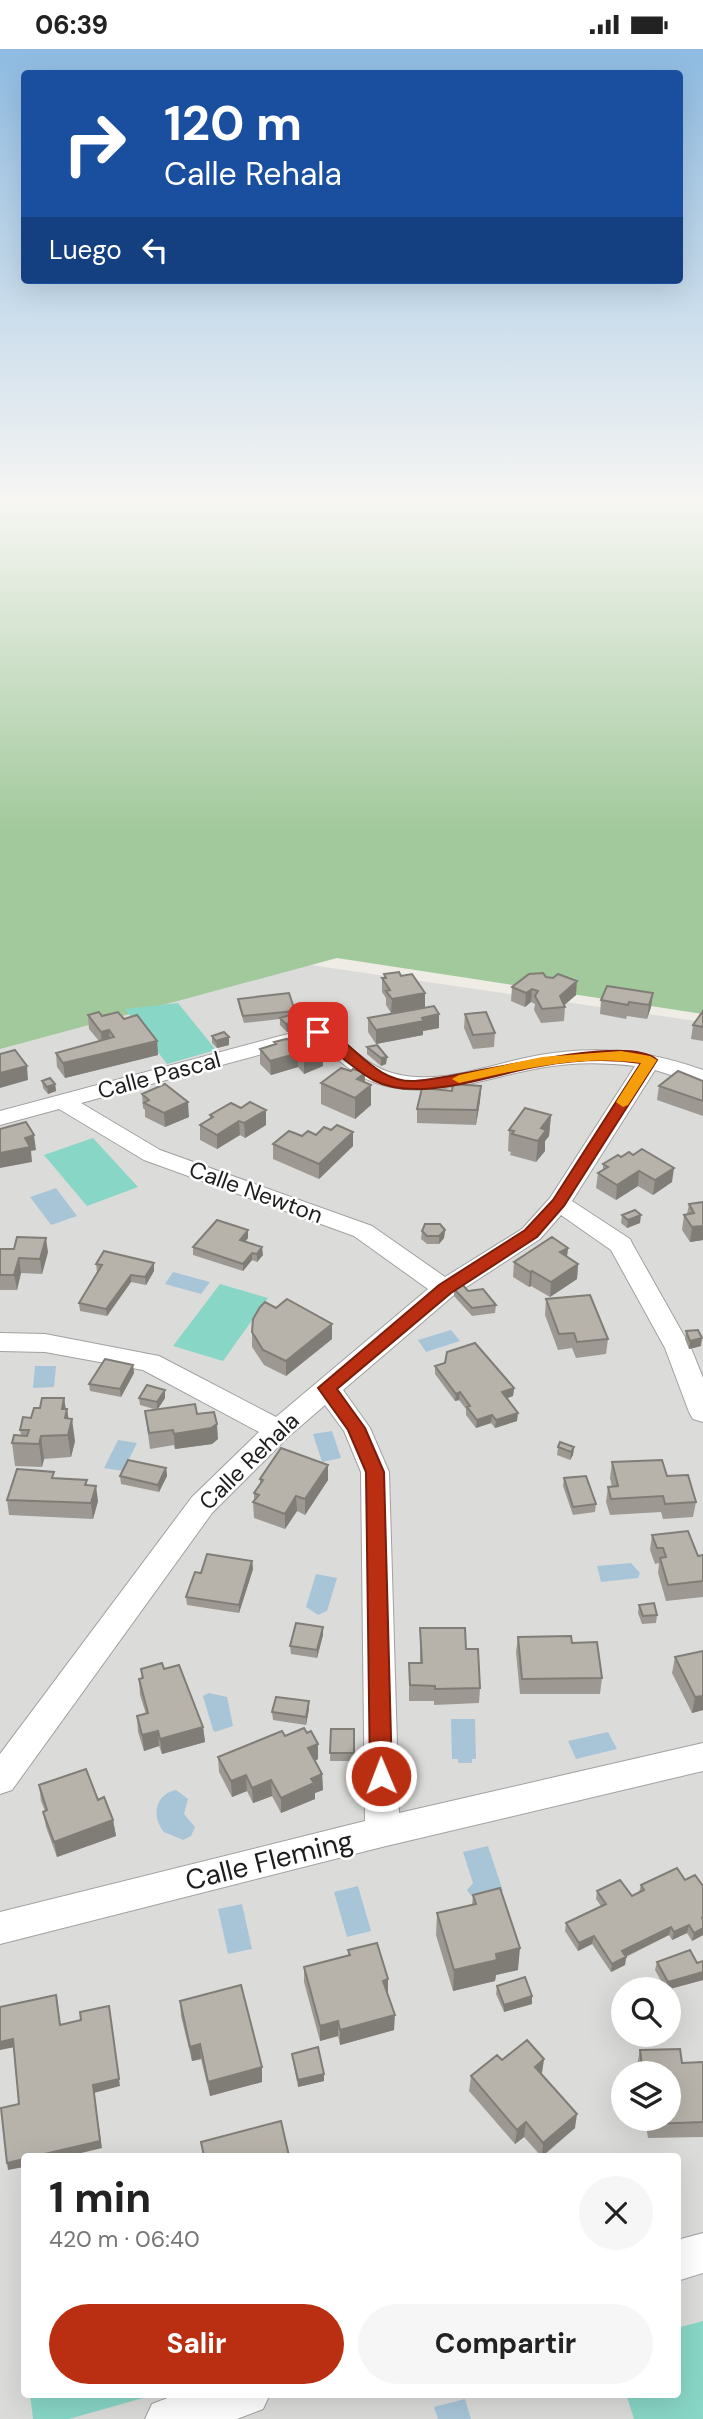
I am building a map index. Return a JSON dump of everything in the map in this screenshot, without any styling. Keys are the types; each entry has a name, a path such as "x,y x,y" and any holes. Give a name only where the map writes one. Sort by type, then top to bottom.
{"street":[{"name":"Calle Pascal","path":"0,1118 318,1032 379,1077 411,1085 444,1082 542,1061 621,1056 650,1060"},
{"path":"650,1060 703,1078"},
{"name":"Calle Rehala","path":"0,1780 202,1504 278,1430 445,1289 531,1234 559,1203 650,1060"},
{"name":"Calle Newton","path":"62,1102 152,1154 363,1231 445,1289"},
{"path":"559,1203 621,1245 678,1348 703,1412"},
{"path":"0,1342 45,1343 150,1362 278,1430"},
{"path":"327,1388 356,1428 375,1472 382,1832"},
{"name":"Calle Fleming","path":"0,1928 382,1832 703,1757"},
{"path":"681,2260 703,2253"},
{"path":"167,2419 235,2398"}],"shaded area":[{"path":"255,957 703,1022 703,2419 0,2419 0,1037"},
{"path":"178,1003 216,1050 167,1064 125,1009"},
{"path":"93,1138 138,1187 87,1206 44,1155"},
{"path":"56,1188 77,1216 51,1225 30,1197"},
{"path":"173,1272 210,1282 201,1294 165,1284"},
{"path":"220,1284 268,1298 223,1361 173,1346"},
{"path":"451,1330 460,1341 426,1352 418,1340"},
{"path":"35,1366 56,1366 54,1387 33,1388"},
{"path":"332,1431 341,1458 322,1462 313,1434"},
{"path":"118,1440 137,1443 123,1471 104,1468"},
{"path":"631,1563 640,1573 638,1578 601,1582 597,1566"},
{"path":"316,1574 337,1578 327,1611 318,1615 306,1607"},
{"path":"209,1693 227,1697 233,1726 215,1732 213,1730 203,1696"},
{"path":"451,1719 475,1719 476,1759 472,1759 472,1763 458,1763 458,1759 452,1759"},
{"path":"608,1732 617,1749 576,1759 568,1741"},
{"path":"176,1790 188,1799 184,1814 195,1827 191,1836 183,1840 164,1832 157,1820 157,1807 163,1796"},
{"path":"488,1846 503,1891 472,1897 467,1890 473,1883 463,1852"},
{"path":"358,1886 371,1931 347,1937 334,1892"},
{"path":"242,1904 252,1949 228,1954 218,1909"},
{"path":"703,2321 703,2419 634,2419 627,2398 681,2398 681,2327"},
{"path":"30,2398 143,2398 69,2419 33,2419"},
{"path":"465,2399 471,2419 438,2419 434,2407"}],"green space":[{"path":"0,610 703,610 703,1014 337,958 0,1049"}],"building":[{"path":"399,972 401,976 412,974 425,993 392,999 382,978 386,978 384,974"},
{"path":"543,973 546,977 553,978 558,974 577,981 560,996 565,1007 542,1009 535,996 538,991 532,989 526,993 512,987 529,974"},
{"path":"607,986 653,993 649,1005 629,1002 628,1005 601,1000"},
{"path":"289,993 295,1011 243,1016 238,999"},
{"path":"434,1006 439,1014 422,1018 424,1021 376,1030 368,1018"},
{"path":"703,1011 703,1027 693,1025"},
{"path":"99,1012 102,1016 118,1012 124,1019 137,1015 157,1041 63,1063 56,1053 114,1037 109,1030 101,1032 88,1015"},
{"path":"486,1012 495,1033 473,1035 465,1014"},
{"path":"290,1015 296,1022 286,1024 280,1018"},
{"path":"224,1032 229,1037 216,1041 212,1036"},
{"path":"309,1037 323,1051 304,1059 298,1053 270,1061 260,1049 286,1039"},
{"path":"377,1045 387,1057 381,1058 367,1047"},
{"path":"15,1050 27,1066 0,1073 0,1054"},
{"path":"341,1068 365,1073 357,1079 371,1085 355,1098 321,1083"},
{"path":"678,1071 703,1081 703,1101 659,1086"},
{"path":"50,1078 55,1084 47,1087 42,1081"},
{"path":"165,1084 188,1102 164,1113 144,1103 149,1100 142,1094"},
{"path":"453,1084 481,1086 477,1110 417,1109 422,1088 452,1091"},
{"path":"250,1102 266,1110 244,1123 239,1121 217,1135 200,1125 213,1117 210,1115 231,1103 241,1108"},
{"path":"525,1108 551,1115 541,1128 546,1130 538,1141 512,1134 514,1131 509,1130"},
{"path":"26,1122 34,1135 25,1138 30,1147 0,1153 0,1129"},
{"path":"337,1125 353,1132 319,1164 273,1144 289,1131 302,1136 308,1131 316,1135 324,1127 331,1130"},
{"path":"642,1149 674,1168 655,1180 639,1171 617,1185 598,1173 608,1167 603,1164 618,1155 621,1157 629,1152 633,1155"},
{"path":"703,1202 703,1226 692,1227 684,1215 694,1213 689,1204"},
{"path":"635,1210 641,1215 628,1220 622,1215"},
{"path":"217,1220 248,1230 240,1240 262,1247 257,1254 252,1253 243,1264 193,1247"},
{"path":"425,1224 440,1224 445,1230 439,1236 427,1236 422,1231"},
{"path":"17,1237 46,1238 40,1259 19,1258 14,1275 0,1275 0,1249 14,1249"},
{"path":"552,1237 568,1248 560,1252 578,1264 551,1282 514,1262"},
{"path":"104,1251 154,1263 145,1277 131,1275 106,1309 79,1303 102,1265 96,1264"},
{"path":"462,1284 468,1291 483,1289 496,1305 472,1308 454,1289"},
{"path":"590,1295 608,1339 577,1342 574,1333 559,1334 546,1299"},
{"path":"287,1299 332,1324 286,1361 263,1350 252,1332 253,1319 265,1302 276,1308"},
{"path":"698,1330 702,1338 690,1341 686,1331"},
{"path":"475,1343 514,1388 502,1392 518,1413 496,1420 492,1415 477,1420 460,1392 456,1394 435,1366 445,1363 447,1352"},
{"path":"105,1359 133,1365 120,1389 89,1384"},
{"path":"147,1385 165,1390 157,1402 139,1398"},
{"path":"42,1398 64,1398 62,1409 67,1409 65,1418 72,1419 68,1435 41,1436 39,1444 12,1443 14,1435 27,1436 29,1430 20,1430 23,1417 31,1418 34,1408 40,1408"},
{"path":"195,1404 197,1414 214,1412 217,1424 211,1428 174,1434 173,1430 149,1433 145,1411"},
{"path":"560,1442 574,1447 571,1452 558,1447"},
{"path":"281,1448 328,1465 305,1499 296,1496 285,1514 253,1502 259,1495 254,1493 263,1480 260,1479"},
{"path":"128,1460 166,1468 158,1485 120,1476"},
{"path":"662,1460 667,1476 688,1475 696,1502 665,1504 663,1496 611,1499 608,1487 618,1486 612,1462"},
{"path":"17,1469 54,1472 52,1478 87,1480 85,1485 96,1486 91,1503 7,1500"},
{"path":"586,1476 596,1504 573,1507 564,1478"},
{"path":"688,1531 698,1556 703,1555 703,1581 668,1585 660,1558 666,1557 663,1548 657,1548 652,1535"},
{"path":"207,1554 252,1561 239,1605 186,1597 195,1572 201,1573"},
{"path":"654,1603 657,1615 643,1616 639,1605"},
{"path":"296,1623 323,1627 317,1650 290,1646"},
{"path":"420,1628 465,1628 466,1649 478,1649 480,1688 435,1689 435,1686 410,1685 409,1663 422,1663"},
{"path":"571,1636 572,1643 597,1642 602,1678 522,1679 518,1637"},
{"path":"703,1651 703,1696 695,1697 675,1657"},
{"path":"162,1663 164,1669 179,1665 203,1727 160,1739 158,1731 142,1735 137,1716 148,1713 139,1679 143,1678 141,1669"},
{"path":"276,1697 309,1701 306,1717 272,1712"},
{"path":"304,1728 307,1733 311,1731 318,1744 308,1748 322,1774 311,1779 314,1783 281,1798 271,1780 252,1788 246,1775 231,1781 218,1757 282,1731 285,1736"},
{"path":"331,1729 354,1729 354,1753 330,1753"},
{"path":"86,1769 98,1800 104,1797 113,1820 54,1842 43,1812 47,1810 39,1785"},
{"path":"677,1868 685,1880 695,1875 703,1886 703,1928 694,1933 689,1925 674,1932 671,1927 622,1951 626,1957 612,1964 594,1936 579,1943 566,1923 606,1904 597,1891 620,1880 632,1896 644,1890 641,1885"},
{"path":"500,1888 520,1948 496,1954 497,1960 454,1970 437,1913 476,1904 473,1895"},
{"path":"377,1943 388,1979 383,1981 395,2015 340,2030 338,2021 320,2026 304,1967 350,1955 348,1950"},
{"path":"690,1950 697,1963 703,1961 703,1972 681,1978 665,1977 657,1962"},
{"path":"525,1977 532,1996 504,2005 497,1986"},
{"path":"241,1985 262,2067 208,2082 200,2044 190,2047 180,2001"},
{"path":"56,1995 60,2025 81,2020 80,2012 109,2006 119,2079 93,2085 100,2141 49,2153 21,2153 21,2160 7,2163 1,2108 19,2104 13,2039 0,2042 0,2007"},
{"path":"527,2040 544,2059 535,2067 577,2114 543,2143 526,2122 517,2130 471,2076 497,2055 502,2060"},
{"path":"318,2047 324,2074 298,2080 292,2054"},
{"path":"680,2049 682,2063 703,2062 703,2122 681,2123 681,2061 641,2061 640,2050"},
{"path":"281,2121 288,2153 203,2153 201,2142"}],"slow traffic":[{"path":"459,1079 542,1061 621,1056 650,1060 623,1102"}],"route":[{"path":"318,1032 379,1077 411,1085 444,1082 542,1061 621,1056 650,1060 559,1203 531,1234 445,1289 327,1388 356,1428 375,1472 381,1776"}]}
